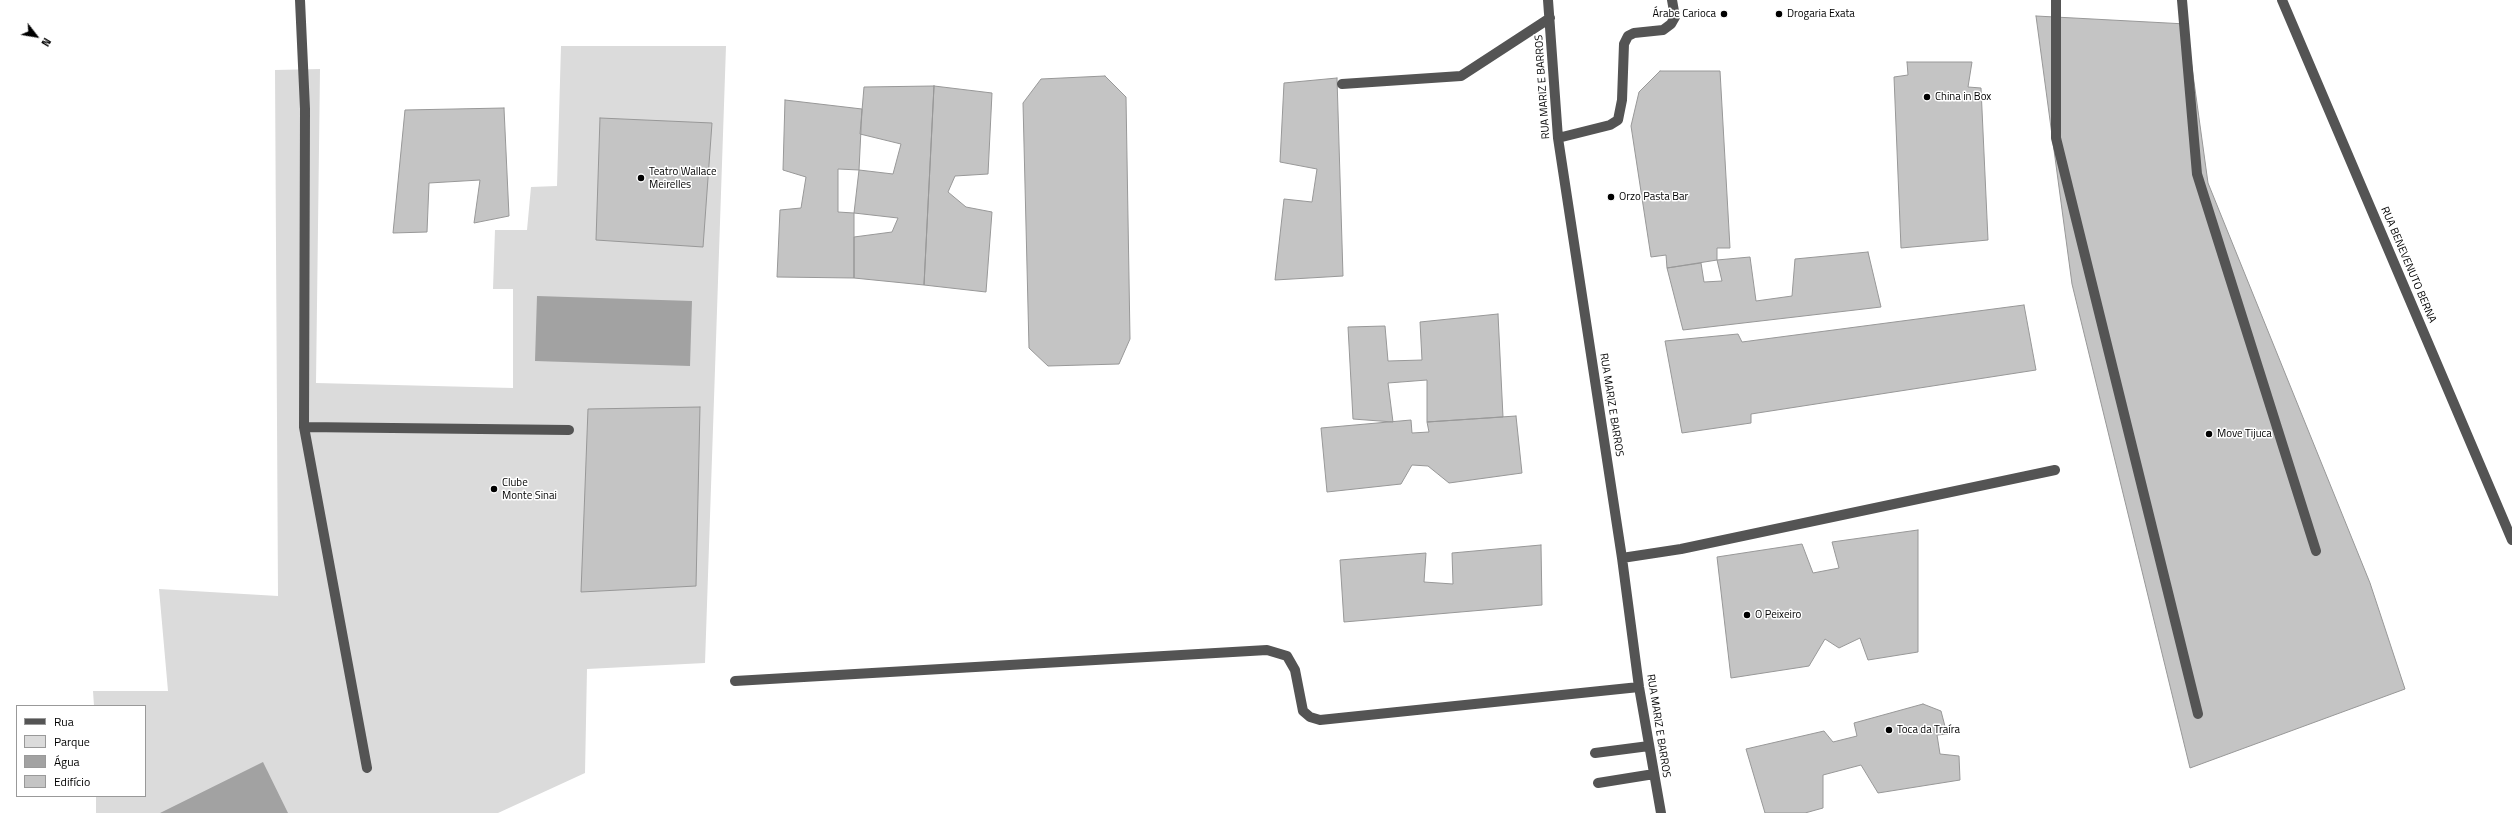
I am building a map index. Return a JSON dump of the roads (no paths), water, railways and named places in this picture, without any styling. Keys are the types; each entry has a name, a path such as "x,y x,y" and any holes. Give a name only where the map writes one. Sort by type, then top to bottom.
{"street":[{"path":"300,0 305,109 304,427 367,768"},
{"name":"RUA MARIZ E BARROS","path":"1548,0 1558,138 1622,558 1639,688 1661,813"},
{"path":"1558,138 1610,125 1618,120 1622,100 1624,44 1628,36 1634,33 1664,30 1671,24 1675,17 1672,0"},
{"path":"2056,0 2056,138 2198,714"},
{"path":"2182,0 2196,174 2316,551"},
{"name":"RUA BENEVENUTO BERNA","path":"2282,0 2512,540"},
{"path":"1342,84 1461,76 1550,18"},
{"path":"304,427 569,430"},
{"path":"1622,558 1681,549 2055,470"},
{"path":"735,681 1267,650 1287,656 1295,670 1303,712 1310,717 1320,720 1639,688"},
{"path":"1595,753 1649,746"},
{"path":"1598,783 1654,774"}],"water":[{"path":"537,296 692,301 690,366 535,361"},
{"path":"263,762 288,813 160,813"}],"place":[{"name":"Árabe Carioca","path":"1724,14"},
{"name":"Drogaria Exata","path":"1779,14"},
{"name":"China in Box","path":"1927,97"},
{"name":"Teatro Wallace Meirelles","path":"641,178"},
{"name":"Orzo Pasta Bar","path":"1611,197"},
{"name":"Move Tijuca","path":"2209,434"},
{"name":"Clube Monte Sinai","path":"494,489"},
{"name":"O Peixeiro","path":"1747,615"},
{"name":"Toca da Traíra","path":"1889,730"}]}
